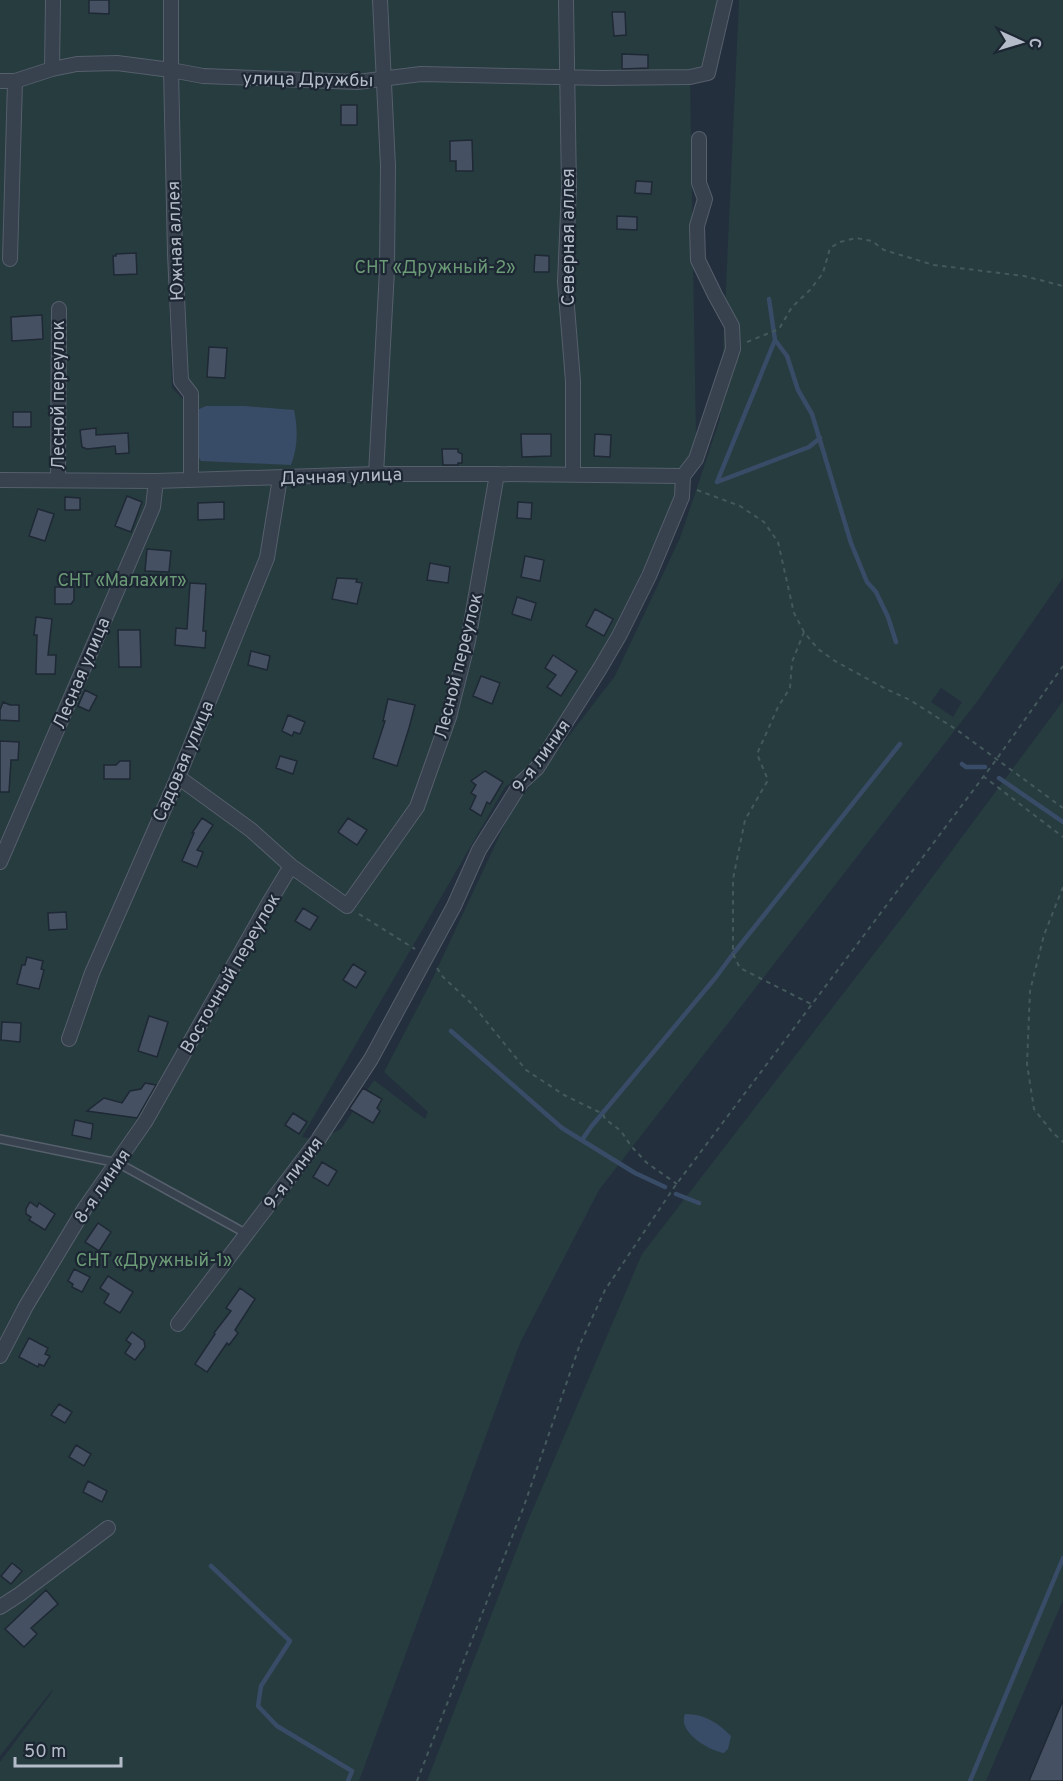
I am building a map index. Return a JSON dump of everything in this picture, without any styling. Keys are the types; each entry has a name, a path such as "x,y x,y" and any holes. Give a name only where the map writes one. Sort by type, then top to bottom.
{"street":[{"path":"52,69 53,0"},
{"name":"Южная аллея","path":"171,0 175,254 181,381 191,394 191,479"},
{"path":"376,474 387,270 388,165 380,0"},
{"name":"Северная аллея","path":"566,0 568,188 565,282 573,381 573,474"},
{"name":"улица Дружбы","path":"0,81 15,81 77,64 117,63 203,76 357,82 421,74 602,78 690,77 708,73 725,0"},
{"path":"10,259 15,81"},
{"name":"9-я линия","path":"178,1324 318,1140 370,1059 428,956 479,850 521,783 537,768 600,670 649,576 682,497 682,476 696,459 734,349 732,326 698,260 697,226 705,199 699,183 699,139"},
{"name":"Лесной переулок","path":"58,309 58,480"},
{"name":"Дачная улица","path":"0,480 156,481 376,474 682,476"},
{"name":"Лесной переулок","path":"347,906 417,807 449,717 468,641 497,474"},
{"name":"Садовая улица","path":"69,1039 92,973 178,777 267,558 280,478"},
{"name":"Лесная улица","path":"0,862 153,507 156,481"},
{"path":"178,777 251,831 291,866 347,906"},
{"name":"Восточный переулок","path":"169,1080 291,866"},
{"name":"8-я линия","path":"0,1356 44,1276 86,1208 145,1122 169,1080"},
{"path":"0,1607 108,1528"}],"lane":[{"path":"0,1139 118,1163 247,1234"}],"path":[{"path":"734,349 779,329 792,307 810,290 823,273 830,248 840,242 856,238 872,241 884,250 934,265 1024,276 1063,286"},
{"path":"682,476 691,488 740,506 764,522 778,542 794,613 804,632 818,649 835,661 910,700 957,730 1063,808"},
{"path":"804,632 792,662 790,688 757,754 768,780 746,820 733,879 733,954 740,968 813,1005"},
{"path":"417,1781 524,1506 580,1344 605,1290 677,1184 996,760 1063,666"},
{"path":"983,777 1063,837"},
{"path":"1063,887 1044,935 1030,991 1027,1064 1034,1109 1063,1142"},
{"path":"347,906 428,956 443,977 472,1004 526,1070 564,1095 603,1114 605,1119 621,1131 647,1163 677,1184"}],"green space":[{"path":"0,0 725,0 708,73 690,77 696,438 674,497 626,609 626,629 537,765 505,787 302,1137 318,1140 341,1129 374,1080 425,1119 428,1112 384,1072 430,984 511,811 615,676 680,538 720,419 739,0 1063,0 1063,578 979,699 599,1190 520,1343 359,1781 0,1781 0,1762 53,1689 0,1756","holes":["176,282 181,381 191,395 184,400 172,388 169,295","941,688 962,702 953,717 931,702"]},
{"path":"1063,701 1063,1600 986,1781 427,1781 527,1523 642,1254 907,911"}],"water":[{"path":"206,406 294,410 297,438 291,465 201,461 197,455 197,410"},
{"path":"685,1714 711,1720 721,1727 731,1736 728,1749 724,1753 710,1749 696,1740 686,1727"}],"building":[{"path":"89,0 109,0 109,14 89,13"},
{"path":"612,12 625,12 626,35 614,36"},
{"path":"622,54 648,55 648,68 622,69"},
{"path":"341,105 357,105 357,125 341,125"},
{"path":"472,140 473,171 456,171 456,161 450,161 450,141"},
{"path":"636,181 652,182 651,194 635,193"},
{"path":"617,216 637,217 637,230 617,229"},
{"path":"136,253 137,274 114,275 113,256"},
{"path":"535,255 549,256 549,272 534,272"},
{"path":"42,315 43,339 12,341 11,317"},
{"path":"209,347 227,348 225,378 207,377"},
{"path":"13,412 31,412 31,427 13,427"},
{"path":"96,428 96,435 128,433 129,453 116,454 115,446 87,449 82,447 80,430"},
{"path":"521,434 551,434 551,456 522,457"},
{"path":"595,434 611,435 610,457 594,456"},
{"path":"442,449 458,449 458,452 462,454 462,463 443,465"},
{"path":"127,496 142,502 131,532 115,526"},
{"path":"65,497 80,498 80,510 65,510"},
{"path":"224,502 224,519 198,520 198,503"},
{"path":"518,502 532,503 531,519 517,518"},
{"path":"38,509 54,514 45,541 29,536"},
{"path":"147,549 171,551 169,572 145,571"},
{"path":"525,556 544,560 540,581 521,577"},
{"path":"430,563 450,567 448,583 427,580"},
{"path":"337,578 357,579 356,582 362,583 357,604 332,599"},
{"path":"190,583 206,584 203,631 206,631 205,648 175,645 176,628 187,629"},
{"path":"55,587 74,587 74,600 71,604 55,604"},
{"path":"517,597 536,603 531,620 512,614"},
{"path":"595,609 613,619 604,636 586,626"},
{"path":"36,617 52,619 48,655 56,655 55,674 36,674 37,635 34,635"},
{"path":"118,630 140,630 141,667 119,667"},
{"path":"251,651 270,656 267,670 248,665"},
{"path":"553,655 577,671 561,696 547,687 556,675 545,668"},
{"path":"481,676 500,683 492,704 473,696"},
{"path":"85,690 97,696 89,711 78,706"},
{"path":"388,699 415,705 397,766 373,758 385,721 383,721"},
{"path":"3,702 19,705 19,721 0,720"},
{"path":"288,715 305,722 300,734 294,732 292,736 282,731"},
{"path":"0,741 19,742 18,760 11,760 9,792 0,792"},
{"path":"280,756 297,761 293,774 276,768"},
{"path":"120,761 130,761 130,779 104,779 104,765 116,765"},
{"path":"485,771 503,782 490,804 487,802 481,816 470,809 476,796 471,793 476,785 471,781"},
{"path":"202,818 213,825 197,850 203,852 197,867 182,861 194,833 192,833"},
{"path":"348,818 367,830 357,845 338,832"},
{"path":"303,908 318,917 310,930 295,921"},
{"path":"66,912 67,929 49,930 48,913"},
{"path":"27,957 43,961 41,969 44,970 39,989 17,984 22,965 25,965"},
{"path":"353,964 366,972 356,988 343,980"},
{"path":"149,1016 168,1022 157,1057 138,1051"},
{"path":"2,1022 21,1023 20,1042 1,1040"},
{"path":"145,1083 156,1085 137,1118 87,1111 104,1098 122,1103 130,1091 141,1089"},
{"path":"363,1088 382,1099 377,1108 380,1111 373,1123 349,1109"},
{"path":"293,1113 307,1122 299,1134 285,1125"},
{"path":"75,1120 93,1124 91,1139 72,1135"},
{"path":"322,1162 337,1171 328,1186 313,1177"},
{"path":"30,1202 37,1207 39,1203 55,1214 45,1230 29,1220 31,1217 26,1214 26,1209"},
{"path":"98,1223 111,1232 99,1251 85,1242"},
{"path":"74,1269 90,1277 82,1292 72,1287 73,1284 68,1281"},
{"path":"108,1276 133,1292 120,1313 104,1303 109,1294 100,1288"},
{"path":"240,1288 255,1299 235,1330 238,1333 229,1345 227,1343 207,1372 195,1364 231,1311 226,1308"},
{"path":"132,1332 144,1341 145,1347 135,1360 125,1353 131,1344 126,1340"},
{"path":"29,1338 48,1348 45,1354 50,1356 44,1366 39,1364 38,1367 19,1357"},
{"path":"59,1404 72,1412 65,1423 51,1415"},
{"path":"76,1445 91,1454 84,1466 69,1457"},
{"path":"88,1481 107,1491 102,1502 83,1492"},
{"path":"12,1563 22,1571 11,1584 1,1576"},
{"path":"46,1590 58,1604 31,1628 37,1634 24,1647 5,1629"},
{"path":"1063,1700 1063,1781 1029,1781"}],"waterway":[{"path":"769,299 775,340 787,356 798,390 812,414 851,543 867,582 876,592 888,617 896,642"},
{"path":"775,340 717,482 809,447 820,438"},
{"path":"582,1140 716,977 900,744"},
{"path":"962,764 966,767 985,767"},
{"path":"999,778 1063,822"},
{"path":"451,1031 562,1128 635,1173 665,1187"},
{"path":"676,1194 699,1203"},
{"path":"970,1781 1063,1558"},
{"path":"211,1566 290,1641 261,1686 258,1706 277,1726 352,1771 348,1781"}],"park label":[{"name":"СНТ «Дружный-2»","path":"435,267"},
{"name":"СНТ «Малахит»","path":"122,580"},
{"name":"СНТ «Дружный-1»","path":"154,1260"}]}
